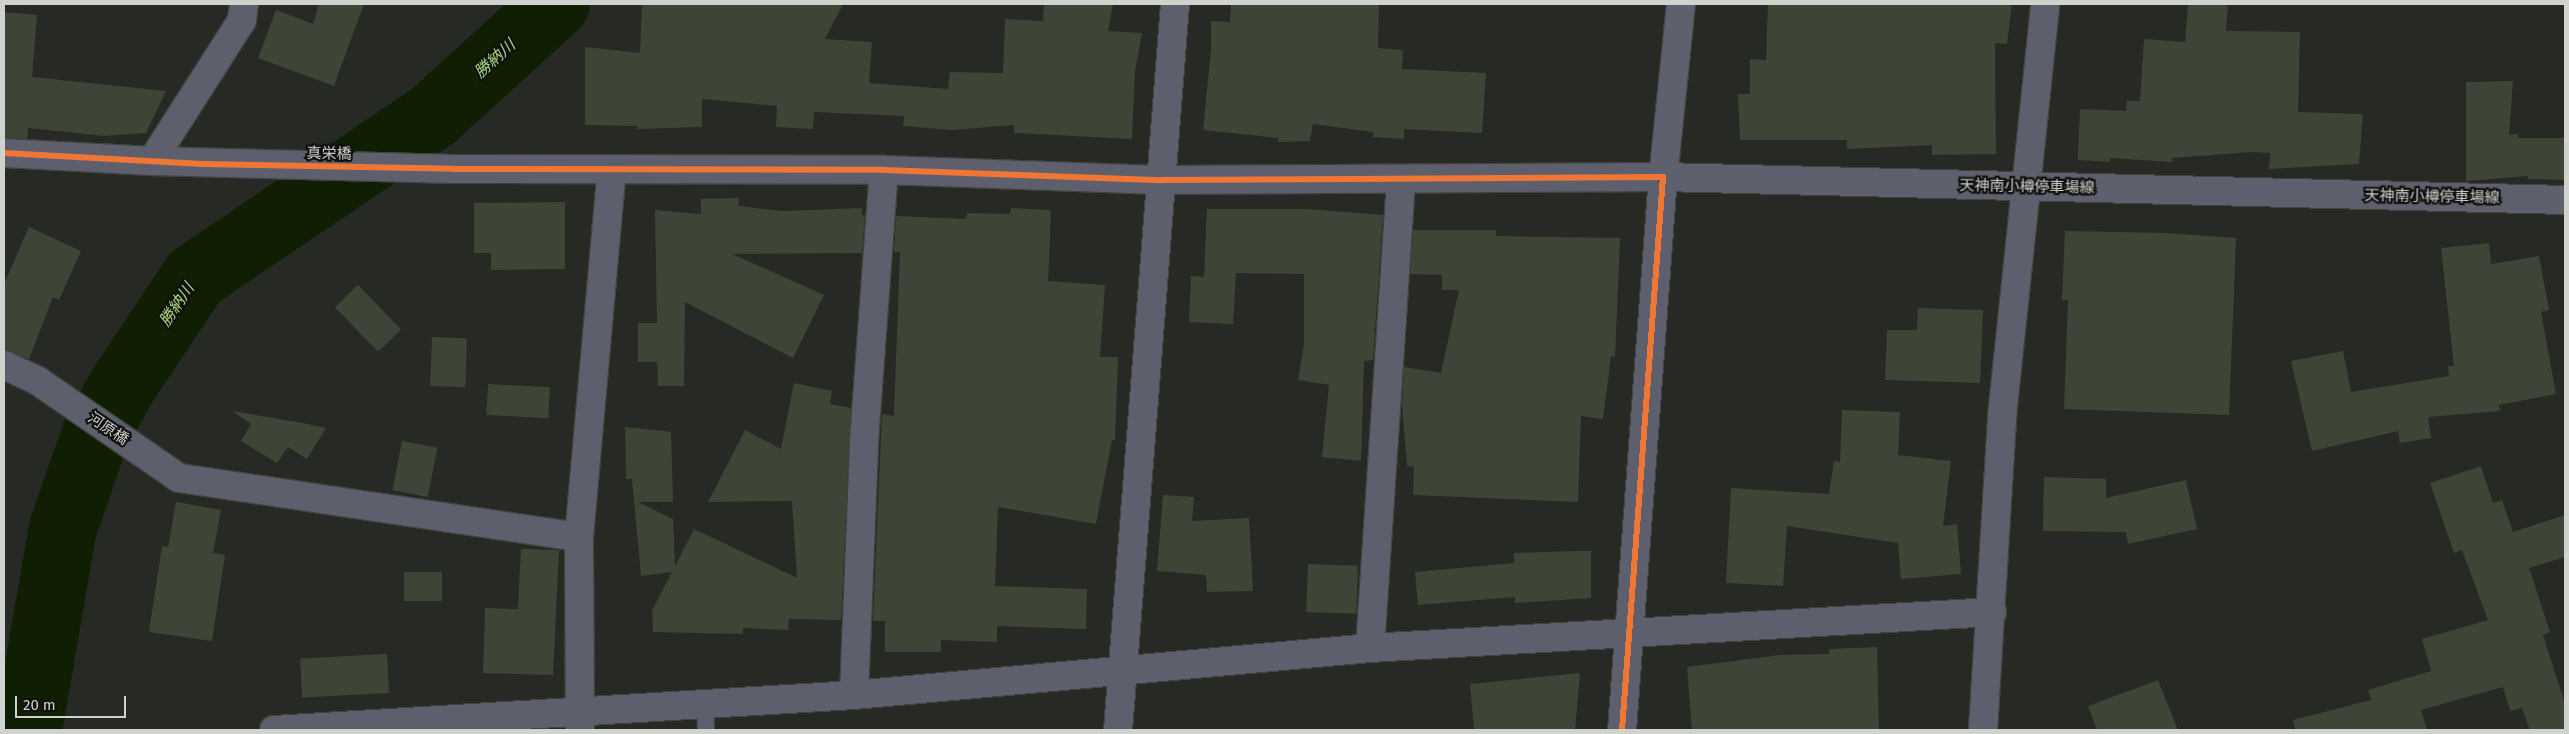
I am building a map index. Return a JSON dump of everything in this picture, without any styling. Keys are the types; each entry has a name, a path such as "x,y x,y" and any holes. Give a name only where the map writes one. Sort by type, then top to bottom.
{"main road":[{"path":"1663,177 1681,4"},
{"name":"天神南小樽停車場線","path":"1663,177 2565,200"}],"street":[{"path":"152,161 242,20 244,4"},
{"path":"1118,730 1125,669 1175,4"},
{"path":"1983,730 1992,612 2002,416 2046,4"},
{"name":"真栄橋","path":"4,153 203,164 454,169 884,170 1162,180 1663,177"},
{"path":"580,720 579,537 612,169"},
{"path":"854,695 864,441 884,170"},
{"path":"1622,730 1632,634 1655,249 1663,177"},
{"path":"1370,648 1401,180"},
{"name":"河原橋","path":"4,365 38,381 179,478 579,537"},
{"path":"274,730 580,720 705,702 854,695 1370,648 1992,612"}],"lane":[{"path":"705,702 706,730"}],"building":[{"path":"319,4 364,4 334,86 258,58 276,10 313,24"},
{"path":"642,4 843,4 825,39 872,42 869,83 948,89 950,72 1003,73 1005,19 1043,21 1044,4 1113,4 1108,31 1142,33 1135,71 1132,139 1014,133 1014,125 952,130 903,126 904,116 814,112 813,129 776,127 777,106 702,99 702,127 637,129 637,126 585,125 585,47 640,53"},
{"path":"1231,4 1379,4 1378,48 1403,50 1402,69 1486,73 1482,133 1404,129 1404,139 1373,137 1373,132 1313,124 1310,141 1278,142 1278,138 1203,130 1211,50 1211,21 1230,22"},
{"path":"1768,4 2012,4 2007,44 1995,43 1996,154 1932,155 1932,145 1847,149 1847,140 1740,140 1738,94 1750,94 1750,59 1766,60"},
{"path":"2188,4 2228,4 2226,31 2300,32 2298,112 2363,114 2359,164 2269,169 2270,153 2251,152 2172,158 2172,162 2110,158 2110,162 2078,160 2080,109 2126,111 2127,101 2140,101 2144,39 2185,42"},
{"path":"4,12 37,15 32,77 166,91 146,133 104,136 28,128 27,139 4,138"},
{"path":"2513,81 2509,135 2518,134 2518,138 2565,138 2565,180 2528,179 2528,176 2466,181 2466,82"},
{"path":"739,198 738,206 783,211 862,208 862,215 865,215 862,253 732,254 824,295 793,358 685,302 684,386 658,386 657,362 638,362 638,323 657,323 655,210 701,214 701,199"},
{"path":"565,202 565,269 491,270 491,253 474,253 474,203"},
{"path":"1011,208 1051,210 1048,281 1105,285 1100,357 1118,357 1115,440 1112,440 1096,524 998,507 995,586 1087,589 1086,629 997,626 997,642 941,640 941,652 885,652 885,621 873,621 882,414 894,416 900,252 894,252 896,216 966,219 967,213 1010,214"},
{"path":"1207,209 1308,209 1383,215 1373,360 1364,361 1361,461 1322,457 1329,385 1298,380 1304,344 1304,274 1236,273 1233,324 1189,322 1191,276 1204,277"},
{"path":"29,227 81,251 59,300 53,297 29,359 4,350 4,284"},
{"path":"1413,230 1496,230 1496,236 1620,238 1615,357 1611,356 1603,419 1581,416 1578,502 1413,495 1414,467 1407,466 1402,405 1404,367 1441,373 1459,290 1442,290 1442,275 1410,274"},
{"path":"2065,231 2166,233 2236,238 2229,415 2064,409 2068,300 2062,300"},
{"path":"2489,243 2491,264 2539,256 2549,310 2541,312 2556,394 2499,405 2500,411 2428,417 2431,438 2400,443 2398,431 2312,451 2291,361 2343,351 2351,392 2449,376 2448,366 2454,366 2441,248"},
{"path":"358,285 401,330 378,352 335,307"},
{"path":"1918,308 1983,310 1980,383 1885,380 1887,330 1917,330"},
{"path":"432,337 467,338 465,387 430,386"},
{"path":"794,383 832,391 830,404 851,408 841,620 789,619 788,630 743,628 743,634 653,632 652,611 672,572 641,576 632,479 626,479 625,427 671,432 673,502 638,502 673,519 675,566 694,529 797,578 792,501 708,502 745,430 781,449"},
{"path":"488,384 550,387 548,418 486,415"},
{"path":"1842,410 1900,412 1898,455 1951,461 1943,526 1957,524 1961,574 1901,579 1898,543 1787,526 1783,586 1726,583 1731,488 1829,494 1834,461 1840,462"},
{"path":"232,411 326,428 307,459 288,447 277,463 241,441 251,424"},
{"path":"402,441 437,448 428,497 392,490"},
{"path":"2481,466 2493,503 2502,500 2513,532 2565,515 2565,557 2529,568 2550,632 2543,635 2565,704 2565,730 2530,730 2522,708 2510,711 2503,687 2421,710 2427,730 2295,730 2293,720 2371,700 2368,690 2431,671 2422,639 2488,620 2462,550 2454,553 2430,483"},
{"path":"2044,477 2106,479 2106,498 2186,480 2197,529 2128,544 2126,532 2043,531"},
{"path":"1163,495 1194,497 1192,521 1249,518 1253,591 1207,592 1206,575 1157,571"},
{"path":"176,502 221,510 213,553 225,555 212,641 149,632 162,546 168,547"},
{"path":"521,549 559,550 553,675 483,673 485,608 518,609"},
{"path":"1591,551 1591,598 1515,603 1515,597 1418,605 1415,572 1514,563 1514,553"},
{"path":"1308,564 1358,566 1356,614 1306,612"},
{"path":"404,572 442,572 442,601 404,601"},
{"path":"1877,647 1879,730 1692,730 1687,667 1780,655 1829,654 1829,649"},
{"path":"387,654 389,693 302,697 300,659"},
{"path":"1580,673 1575,730 1474,730 1470,684"},
{"path":"2158,680 2178,730 2097,730 2088,706"}],"waterway":[{"name":"勝納川","path":"28,730 63,528 96,433 121,388 195,277 434,115 556,4"}],"cycle path":[{"path":"4,153 203,164 454,169 884,170 1162,180 1663,177 1622,730"}]}
